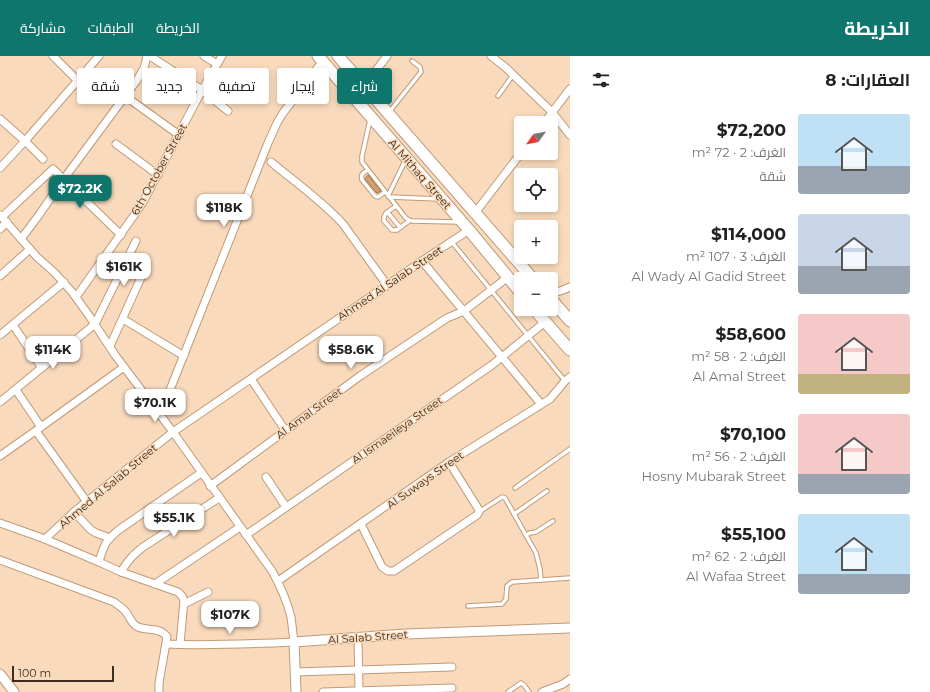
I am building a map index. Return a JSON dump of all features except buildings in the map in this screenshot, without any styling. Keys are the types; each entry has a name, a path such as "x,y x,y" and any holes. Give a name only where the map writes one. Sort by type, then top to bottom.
{"main road":[{"name":"Al Mithaq Street","path":"338,56 348,68"},
{"name":"Al Mithaq Street","path":"321,59 514,284"},
{"name":"Al Mithaq Street","path":"379,104 527,272"},
{"path":"558,308 568,320"},
{"path":"540,316 570,350"},
{"path":"554,332 554,326 557,322 562,319 568,320"}],"street":[{"path":"53,56 77,80"},
{"path":"89,68 99,56"},
{"path":"134,84 144,68 147,56"},
{"path":"150,56 202,90 228,111"},
{"path":"204,56 217,64"},
{"name":"6th October Street","path":"76,297 143,202 202,90 222,56"},
{"path":"378,68 387,56"},
{"path":"491,56 552,112 570,135"},
{"path":"160,415 268,143 286,110 321,59"},
{"path":"0,168 77,82"},
{"path":"549,116 570,89"},
{"path":"134,102 179,134"},
{"path":"21,239 119,104"},
{"path":"0,119 43,159"},
{"path":"116,144 158,175"},
{"path":"475,213 516,160"},
{"path":"270,162 335,215 387,285"},
{"path":"0,229 3,218 53,170 121,235"},
{"path":"3,218 30,249 64,282 76,297 124,367 173,432 210,486 269,566 286,599 291,618 294,642 296,692"},
{"name":"Ahmed Al Salab Street","path":"44,539 74,512 173,432 451,241 465,226"},
{"path":"0,402 95,324 136,242"},
{"path":"0,276 30,249"},
{"path":"422,260 541,404"},
{"path":"110,346 144,271"},
{"name":"Al Amal Street","path":"210,486 360,376 447,318 464,311 508,277"},
{"path":"0,335 64,282"},
{"path":"558,292 570,287"},
{"path":"123,319 184,356"},
{"name":"Al Ismaeileya Street","path":"246,535 502,357 545,322"},
{"path":"13,325 42,368"},
{"path":"0,456 124,367"},
{"path":"251,379 285,430"},
{"name":"Al Suways Street","path":"278,581 450,462 553,396 568,379"},
{"path":"16,390 39,429 87,502"},
{"path":"361,524 382,567 388,571 394,571 477,515 479,512 450,462"},
{"path":"99,562 103,548 120,528 201,473"},
{"path":"266,477 286,507"},
{"path":"122,572 126,563 132,556 149,543 219,498"},
{"path":"74,512 91,530 110,538"},
{"path":"0,523 44,539 122,572 178,592 184,601 180,644"},
{"path":"155,584 240,527"},
{"path":"0,560 114,602 128,614 131,621 137,627 165,633 167,637 159,683 159,692"},
{"path":"184,604 208,592"},
{"name":"Al Salab Street","path":"166,644 218,645 294,642 406,634 570,628"},
{"path":"358,637 359,691"},
{"path":"295,672 452,666"},
{"path":"0,674 14,692"},
{"path":"542,692 563,684 570,679"},
{"path":"323,692 452,688"}],"lane":[{"path":"388,114 421,72 420,67 412,61"},
{"path":"498,96 513,75"},
{"path":"371,117 362,162 405,217 409,221 465,226"},
{"path":"387,195 406,158"},
{"path":"368,170 362,174 361,177 375,196 378,197 387,195 420,199 442,199"},
{"path":"396,206 387,212 384,217 386,222 393,230 397,230 409,221"},
{"path":"387,212 400,228"},
{"path":"451,241 528,336 568,379"},
{"path":"514,488 570,448"},
{"path":"514,514 548,491"},
{"path":"479,512 503,497 504,498 538,558 541,580"},
{"path":"526,535 536,532 552,521"},
{"path":"468,606 502,604 506,599 506,587 510,583 570,578"},
{"path":"508,692 521,683 529,692"}]}
